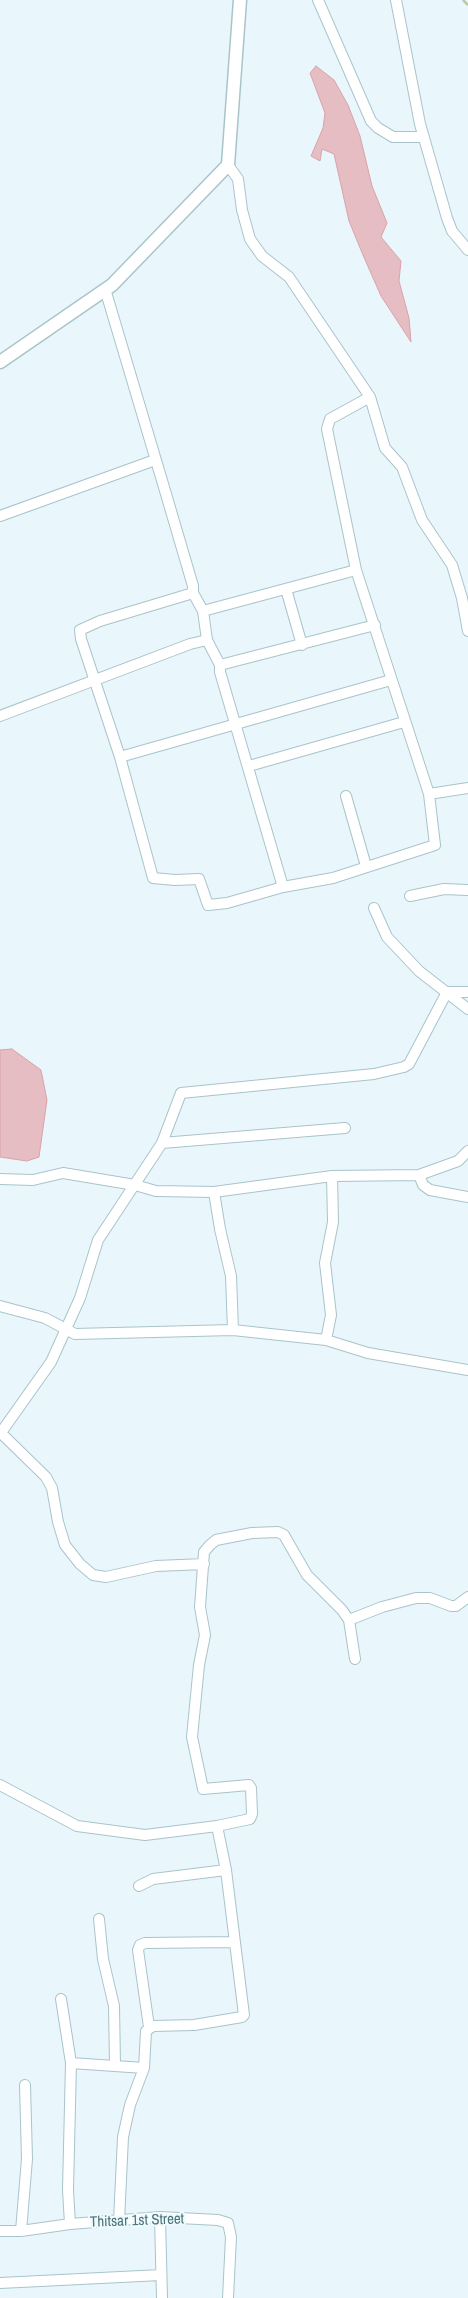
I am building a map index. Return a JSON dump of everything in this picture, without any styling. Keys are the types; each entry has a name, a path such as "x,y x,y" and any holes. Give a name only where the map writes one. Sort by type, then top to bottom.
{"street":[{"path":"240,0 228,165 238,179 242,210 250,239 262,256 289,277 370,397 385,448 402,467 422,520 452,565 462,598 468,631"},
{"path":"318,0 371,121 378,128 393,137 424,137"},
{"path":"396,0 424,137 447,218 452,231 468,250"},
{"path":"0,362 105,290 228,165"},
{"path":"105,290 193,593 204,612 207,640 220,665 283,887"},
{"path":"193,593 83,627 80,630 80,639 120,757 153,878 175,880 199,879 208,905 227,903 283,887 333,878 435,845 429,794 356,570 327,429 330,419 370,397"},
{"path":"0,516 154,460"},
{"path":"204,612 356,570"},
{"path":"286,589 302,644"},
{"path":"220,665 375,625"},
{"path":"0,716 190,644 207,640"},
{"path":"120,757 391,680"},
{"path":"249,766 404,722"},
{"path":"429,794 468,788"},
{"path":"346,796 366,866"},
{"path":"410,896 444,889 468,890"},
{"path":"374,908 387,938 419,971 468,1009"},
{"path":"446,992 468,992"},
{"path":"204,1564 156,1566 106,1577 93,1575 80,1564 65,1545 58,1522 52,1488 46,1477 0,1433 51,1362 80,1298 98,1240 162,1143 179,1095 185,1091 374,1074 404,1067 410,1064 446,992"},
{"path":"162,1143 345,1128"},
{"path":"0,1178 34,1180 64,1173 135,1185 156,1191 214,1192 332,1176 419,1175 458,1161 468,1151"},
{"path":"419,1175 420,1182 430,1190 468,1197"},
{"path":"326,1340 330,1315 325,1263 333,1222 332,1176"},
{"path":"214,1192 220,1230 231,1276 233,1330"},
{"path":"0,1306 45,1318 75,1334 233,1330 326,1340 368,1354 468,1370"},
{"path":"0,1785 77,1826 145,1834 217,1826 250,1819 252,1814 251,1788 249,1785 206,1791 202,1786 192,1737 199,1665 205,1635 200,1607 204,1552 216,1540 252,1533 278,1532 288,1539 306,1575 342,1610 348,1620 355,1659"},
{"path":"348,1620 382,1607 416,1598 430,1598 456,1606 468,1597"},
{"path":"149,2028 194,2025 242,2017 244,2015 226,1870 217,1826"},
{"path":"139,1886 153,1879 226,1870"},
{"path":"99,1919 103,1959 114,2006 115,2065"},
{"path":"119,2221 123,2137 130,2105 144,2068 146,2031 149,2028 138,1950 140,1945 146,1943 235,1942"},
{"path":"61,1999 71,2063 68,2190 70,2224"},
{"path":"71,2063 144,2068"},
{"path":"20,2231 26,2159 25,2085"},
{"path":"160,2217 162,2298"},
{"name":"Thitsar 1st Street","path":"0,2231 20,2231 70,2224 160,2217 218,2220 228,2223 231,2237 228,2298"},
{"path":"0,2283 161,2275"}],"shaded area":[{"path":"316,66 334,80 348,105 360,136 372,186 387,223 381,237 401,261 399,281 409,318 411,342 381,296 349,221 334,154 322,149 320,161 311,156 323,128 325,113 310,73"},
{"path":"12,1049 41,1070 47,1100 39,1157 27,1161 0,1157 0,1050"}],"railway":[{"path":"463,0 468,5"}]}
